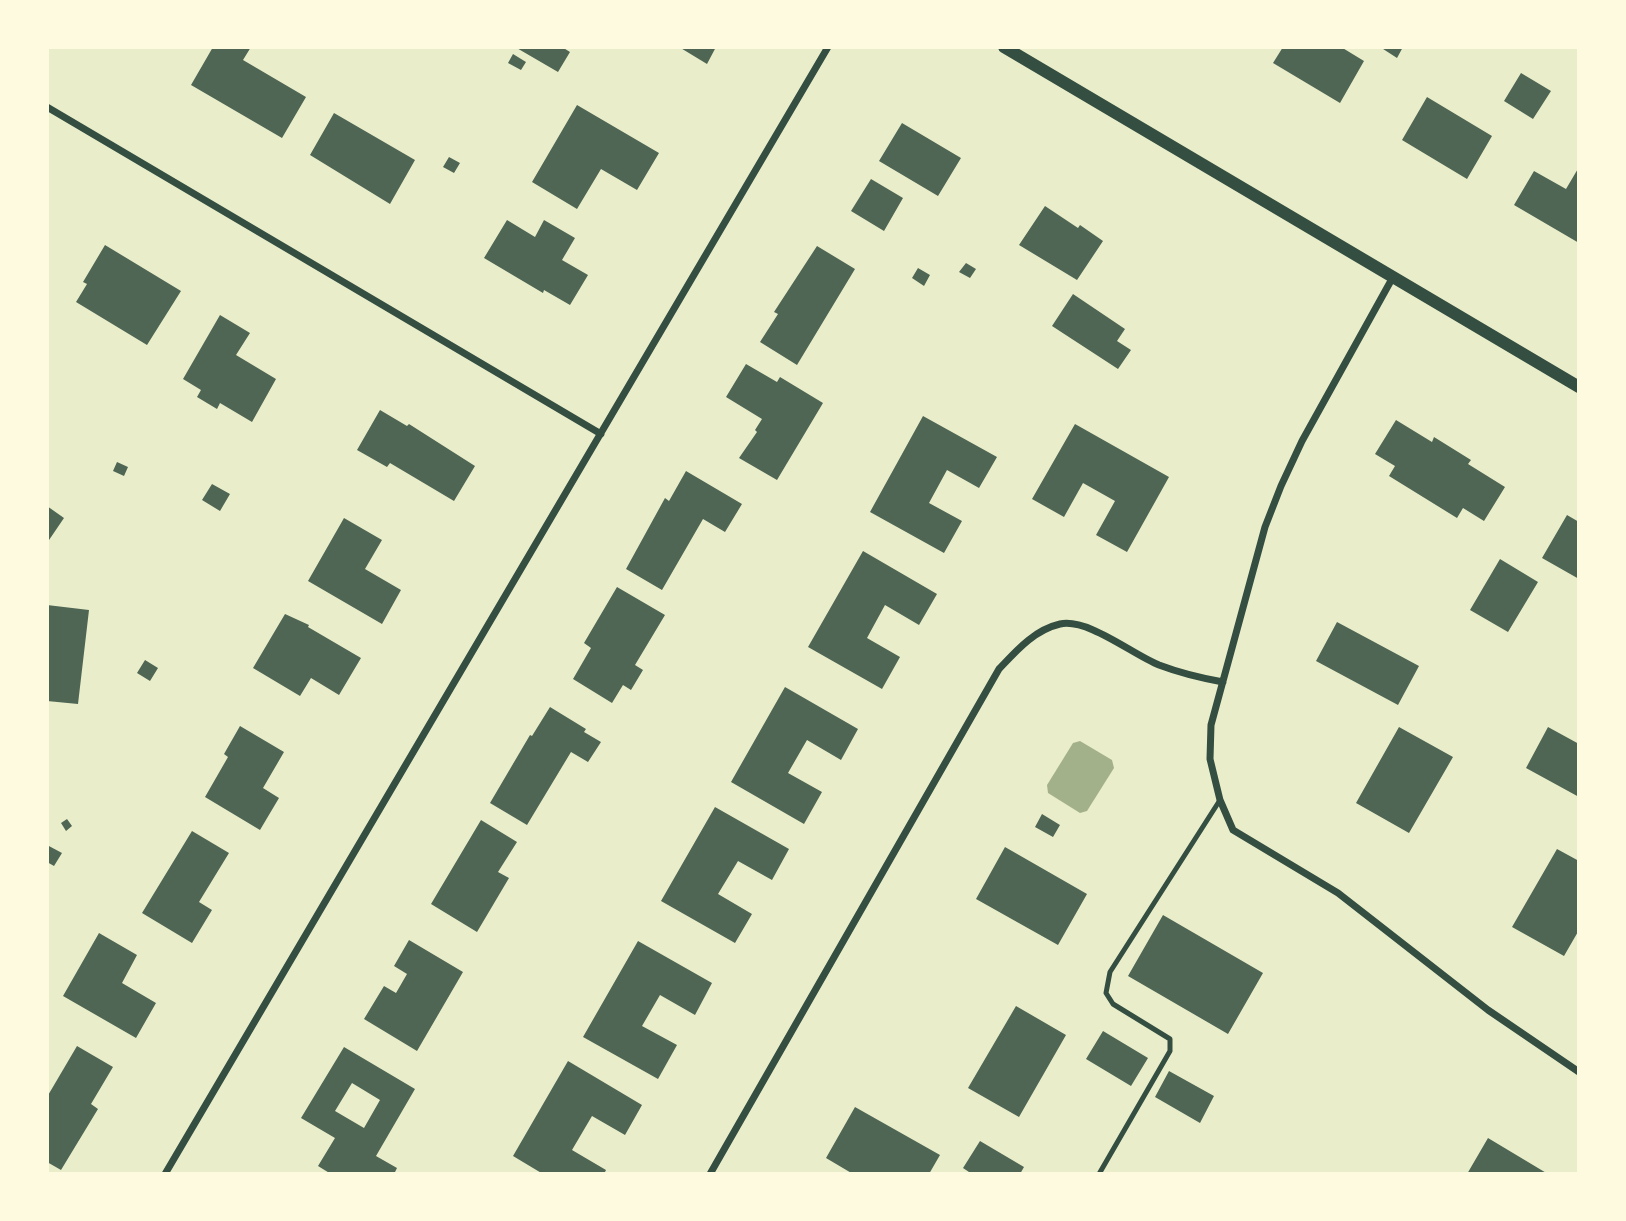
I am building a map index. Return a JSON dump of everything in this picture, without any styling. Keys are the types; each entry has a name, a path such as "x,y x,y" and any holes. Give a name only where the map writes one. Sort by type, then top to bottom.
{"street":[{"path":"165,1174 828,47"},
{"path":"1004,47 1579,387"},
{"path":"47,107 601,434"},
{"path":"1393,277 1302,440 1265,527 1211,724 1210,759 1220,800 1233,830 1338,893 1488,1010 1579,1072"},
{"path":"710,1174 999,668 1022,645 1042,630 1062,624 1082,625 1156,664 1190,676 1223,682"}],"lane":[{"path":"1099,1174 1170,1051 1170,1038 1113,1004 1106,993 1110,972 1220,800"}],"shaded area":[{"path":"1080,741 1112,760 1114,768 1087,811 1080,813 1048,793 1047,785 1073,743"}],"building":[{"path":"213,47 251,47 243,60 306,97 282,138 191,85"},
{"path":"515,47 562,47 570,52 558,72"},
{"path":"679,47 716,47 707,64"},
{"path":"1283,47 1341,47 1364,61 1340,103 1273,63"},
{"path":"1380,47 1403,47 1397,58"},
{"path":"513,54 526,62 521,70 508,63"},
{"path":"1521,73 1551,91 1533,119 1504,101"},
{"path":"1427,97 1492,136 1467,179 1402,140"},
{"path":"577,105 659,153 637,190 601,169 577,209 532,182"},
{"path":"334,113 415,160 390,204 310,155"},
{"path":"902,123 961,158 938,196 879,161"},
{"path":"449,157 460,163 454,173 443,167"},
{"path":"1579,167 1579,243 1514,205 1534,171 1566,189"},
{"path":"871,179 903,198 884,231 851,211"},
{"path":"1045,206 1103,241 1077,280 1019,245"},
{"path":"507,220 535,237 544,220 575,238 562,260 588,275 570,305 544,290 543,293 484,258"},
{"path":"105,245 181,291 147,345 76,302 87,284 83,282"},
{"path":"817,246 855,269 797,365 760,342 778,314 774,312"},
{"path":"966,263 976,269 970,278 959,272"},
{"path":"918,268 930,275 924,286 912,278"},
{"path":"1073,294 1125,329 1117,341 1131,350 1118,369 1052,326"},
{"path":"220,315 250,333 236,355 276,379 252,422 220,403 217,409 197,397 201,390 183,379"},
{"path":"746,364 777,382 780,377 823,403 777,480 739,458 757,432 755,430 762,419 726,397"},
{"path":"380,410 407,426 409,424 475,466 454,501 390,463 387,467 357,450"},
{"path":"923,416 997,457 979,488 947,470 929,503 962,521 944,553 870,512"},
{"path":"1396,420 1432,442 1434,437 1471,460 1468,464 1505,487 1484,521 1463,508 1457,518 1389,476 1395,466 1375,454"},
{"path":"1075,424 1169,477 1127,552 1096,535 1115,501 1083,483 1064,517 1032,499"},
{"path":"117,462 128,467 124,476 113,471"},
{"path":"686,471 742,504 725,532 703,519 662,590 626,569 665,498 669,501"},
{"path":"212,484 230,494 220,511 202,500"},
{"path":"47,506 64,518 47,543"},
{"path":"1567,515 1579,522 1579,579 1542,558"},
{"path":"344,518 382,540 365,569 401,590 382,624 308,581"},
{"path":"863,551 937,594 919,625 885,605 867,638 900,657 882,689 808,647"},
{"path":"1500,559 1538,582 1508,632 1470,610"},
{"path":"617,587 665,615 635,665 643,670 631,690 623,685 612,703 573,679 591,648 584,643"},
{"path":"47,605 89,610 78,704 47,701"},
{"path":"285,614 309,625 308,627 361,658 339,695 311,678 300,696 253,668"},
{"path":"1337,622 1419,666 1398,705 1316,661"},
{"path":"145,660 158,668 150,681 137,673"},
{"path":"785,687 858,729 841,760 807,740 788,773 822,792 804,824 731,782"},
{"path":"550,707 586,729 584,732 601,742 588,762 571,752 527,825 490,803 530,735 532,736"},
{"path":"240,726 284,752 263,788 279,798 260,830 205,797 228,757 224,754"},
{"path":"1399,727 1453,757 1409,833 1356,803"},
{"path":"1548,727 1579,744 1579,797 1526,768"},
{"path":"715,807 789,849 772,880 738,861 718,894 752,914 735,943 661,901"},
{"path":"1042,814 1060,825 1053,837 1035,827"},
{"path":"67,819 72,826 66,831 61,823"},
{"path":"481,820 517,842 498,872 509,878 477,932 431,904"},
{"path":"192,831 229,853 199,902 212,910 192,943 142,913"},
{"path":"47,845 62,853 54,866 47,862"},
{"path":"1005,847 1087,894 1058,945 976,899"},
{"path":"1557,849 1579,861 1579,930 1564,956 1512,927"},
{"path":"1163,915 1263,973 1228,1034 1128,976"},
{"path":"99,933 137,955 122,983 156,1003 136,1038 63,996"},
{"path":"409,940 463,972 417,1051 364,1019 384,986 396,993 407,974 394,966"},
{"path":"638,941 712,983 695,1015 660,995 642,1026 677,1045 658,1079 583,1037"},
{"path":"1016,1006 1066,1035 1019,1117 968,1088"},
{"path":"1103,1031 1148,1058 1131,1086 1086,1059"},
{"path":"77,1046 113,1067 91,1104 98,1109 61,1170 47,1162 47,1097"},
{"path":"344,1047 415,1089 376,1156 397,1168 394,1174 331,1174 318,1166 335,1138 301,1118","holes":["352,1083 380,1100 364,1128 335,1111"]},
{"path":"568,1061 642,1105 625,1135 592,1116 572,1150 606,1170 604,1174 543,1174 513,1156"},
{"path":"1169,1071 1214,1096 1200,1123 1155,1097"},
{"path":"855,1107 940,1155 929,1174 853,1174 826,1158"},
{"path":"1488,1138 1548,1174 1467,1174"},
{"path":"980,1141 1024,1167 1020,1174 972,1174 963,1168"}]}
